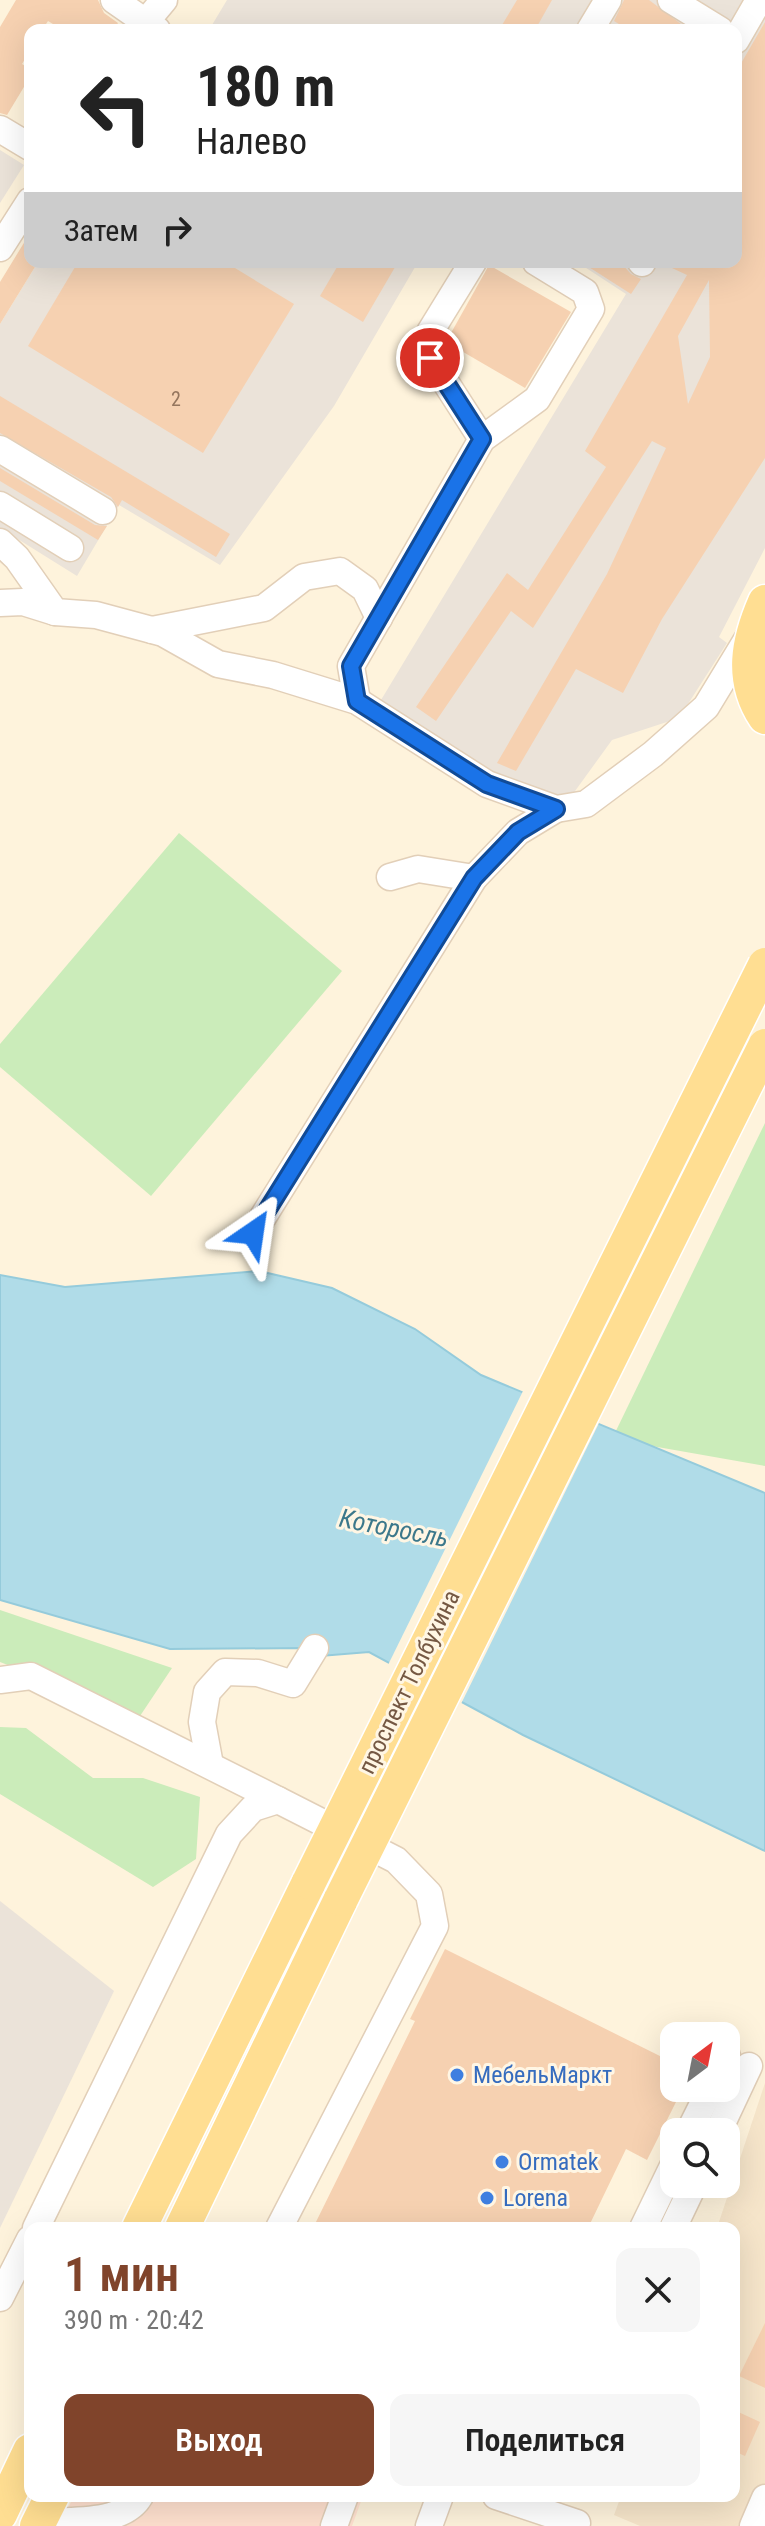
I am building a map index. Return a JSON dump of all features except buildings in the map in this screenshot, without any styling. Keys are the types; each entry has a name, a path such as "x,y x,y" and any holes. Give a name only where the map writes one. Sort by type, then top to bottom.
{"main road":[{"path":"760,614 748,677 756,703 765,717"},
{"name":"проспект Толбухина","path":"142,2222 765,965"},
{"name":"проспект Толбухина","path":"185,2222 341,1899 765,1046"},
{"path":"0,2514 24,2464"}],"street":[{"path":"114,0 143,24"},
{"path":"149,24 164,0"},
{"path":"671,0 710,24"},
{"path":"742,30 759,0"},
{"path":"0,129 24,143"},
{"path":"0,248 24,210"},
{"path":"469,268 430,332 430,358 482,439"},
{"path":"357,701 351,666 482,439 537,399 591,309 585,292 546,268"},
{"path":"0,449 103,511"},
{"path":"0,505 70,548"},
{"path":"0,542 17,558 55,612"},
{"path":"152,630 264,608 304,577 340,571 365,589 379,618"},
{"path":"0,603 23,602 55,612 96,615 152,630 218,664 273,675 357,701 487,784 556,809"},
{"path":"253,1233 474,878 518,832 556,809 586,804 653,754 706,707 760,614"},
{"path":"390,877 418,869 474,878"},
{"path":"210,1765 202,1722 207,1692 225,1672 258,1673 293,1684 315,1648"},
{"path":"0,1680 31,1676 210,1765 396,1860 429,1894 435,1926 282,2222"},
{"path":"39,2222 229,1834 253,1808 278,1800"},
{"path":"646,2222 660,2193"},
{"path":"676,2222 687,2198"},
{"path":"0,2298 24,2251"},
{"path":"753,2526 765,2498"},
{"path":"43,2515 110,2516 137,2502"},
{"path":"334,2526 343,2502"},
{"path":"429,2526 438,2502"},
{"path":"543,2503 577,2523"}],"shaded area":[{"path":"227,0 765,0 765,548 719,637 727,643 679,718 612,740 570,798 490,774 381,700 626,294 586,268 742,268 742,24 213,24"},
{"path":"0,150 24,165 0,203"},
{"path":"34,268 414,268 334,406 220,565 119,505 77,576 0,528 0,324"},
{"path":"0,1901 114,1991 0,2228"},
{"path":"765,2083 765,2526 640,2526 614,2515 619,2502 740,2502 740,2222 719,2222 727,2198 740,2198 740,2159"},
{"path":"71,2502 361,2502 352,2526 59,2526"}],"green space":[{"path":"179,833 342,971 151,1196 0,1067 0,1044"},
{"path":"765,1123 765,1466 612,1439"},
{"path":"0,1610 172,1668 140,1716 0,1662"},
{"path":"0,1727 26,1728 93,1778 143,1778 200,1797 196,1859 153,1887 0,1794"}],"water":[{"name":"Которосль","path":"259,1271 332,1288 415,1329 481,1375 765,1493 765,1851 523,1735 369,1652 320,1656 306,1648 170,1649 0,1600 0,1275 65,1287"}],"pier":[{"path":"524,1389 600,1421 460,1706 387,1667"}],"place":[{"name":"МебельМаркт","path":"457,2075"},
{"name":"Ormatek","path":"502,2162"},
{"name":"Lorena","path":"487,2198"}],"route":[{"path":"253,1233 474,878 518,832 556,809 487,784 357,701 351,666 482,439 430,358"}]}
